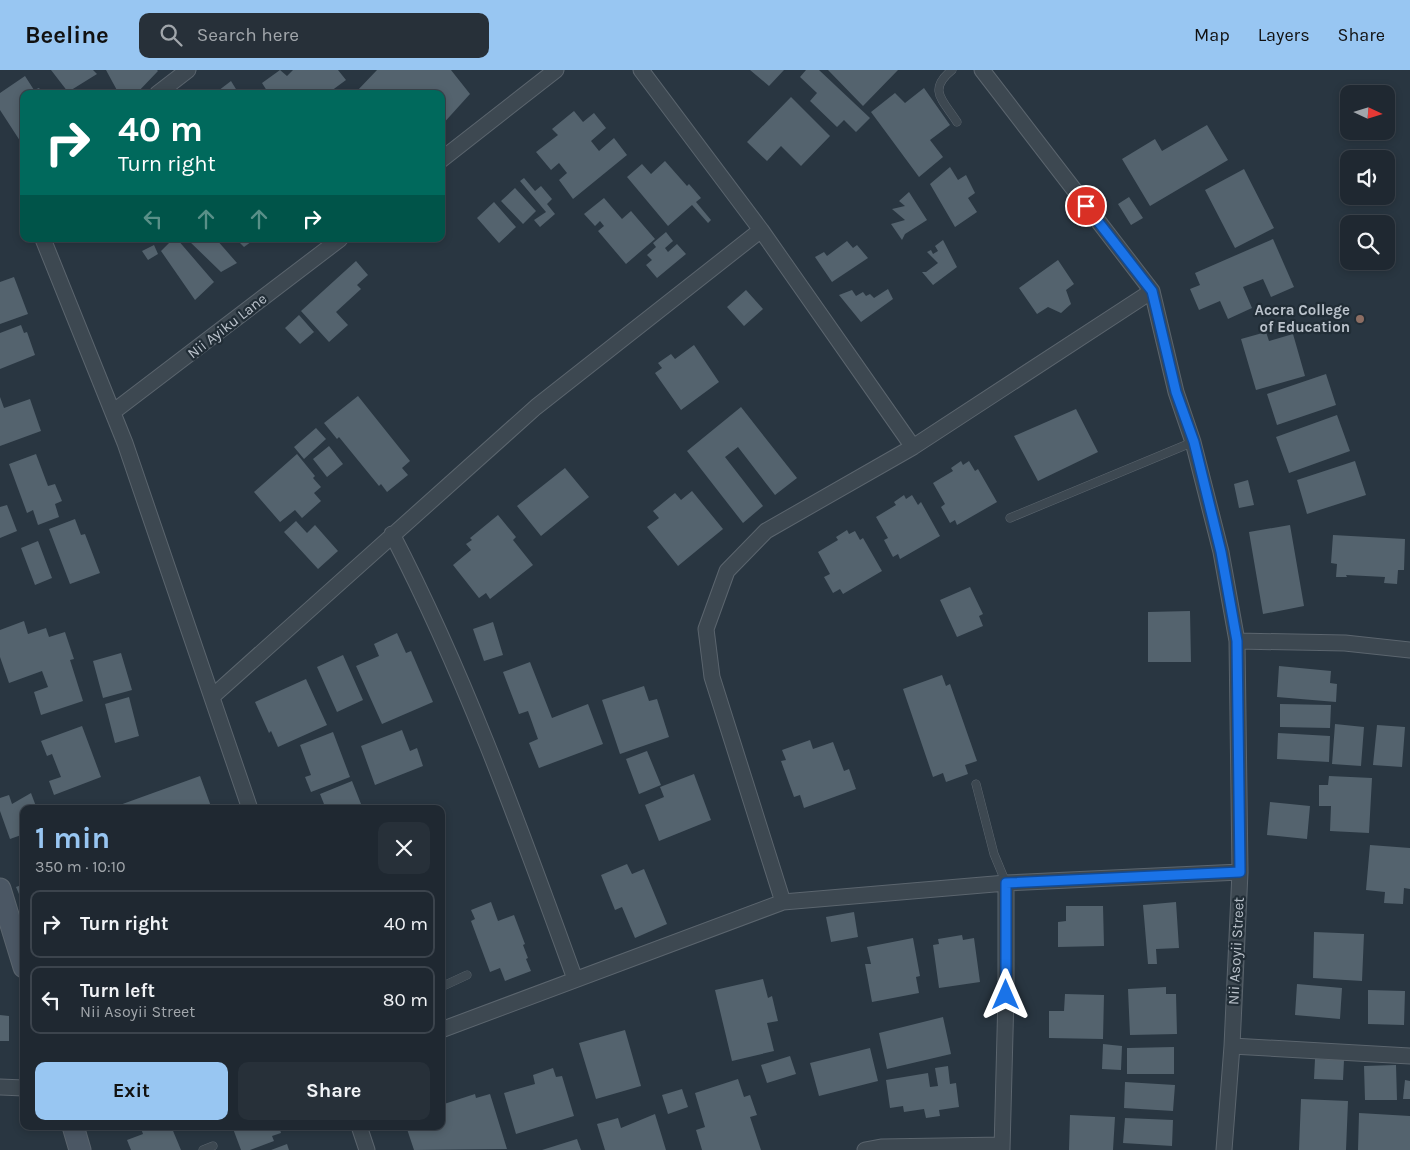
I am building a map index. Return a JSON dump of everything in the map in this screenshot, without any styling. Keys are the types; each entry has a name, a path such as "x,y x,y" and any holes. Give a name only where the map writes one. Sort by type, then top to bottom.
{"street":[{"path":"162,90 188,70"},
{"path":"445,157 556,70"},
{"path":"641,70 761,230 913,446"},
{"name":"Nii Asoyii Street","path":"982,70 1152,291 1176,392 1194,442 1221,552 1237,641 1240,872 1232,1046 1224,1150"},
{"path":"213,696 536,407 761,230"},
{"path":"44,242 113,412 213,696 249,805"},
{"name":"Nii Ayiku Lane","path":"113,412 336,242"},
{"path":"783,902 712,678 706,629 727,571 766,531 913,446 1152,291"},
{"path":"392,534 417,582 496,763 575,979"},
{"path":"1237,641 1345,643 1410,650"},
{"path":"445,1028 783,902 1006,883 1240,872"},
{"path":"865,1150 881,1147 1002,1148 1006,995 1006,883"},
{"path":"0,889 20,954"},
{"path":"1232,1046 1410,1056"},
{"path":"0,1087 20,1088"},
{"path":"74,1130 80,1150"},
{"path":"360,1130 367,1150"}],"lane":[{"path":"952,70 941,79 938,86 939,94 957,122"},
{"path":"1010,518 1194,442"},
{"path":"976,784 994,854 1006,883"},
{"path":"445,985 467,975"},
{"path":"203,1150 213,1146"}],"building":[{"path":"51,70 93,70 97,74 71,90 66,90"},
{"path":"106,70 158,71 140,90 117,90"},
{"path":"280,70 287,76 293,70 338,70 346,80 332,90 266,90 262,83"},
{"path":"377,70 451,70 470,94 445,122 445,90 358,90"},
{"path":"750,70 784,70 769,86"},
{"path":"806,70 819,70 870,118 856,132 844,120 837,127 810,101 817,93 800,77"},
{"path":"828,70 898,70 863,106"},
{"path":"25,76 34,90 20,90 20,141 0,110 0,93"},
{"path":"231,81 237,90 219,90"},
{"path":"924,88 950,125 930,140 943,157 919,177 871,112 895,93 905,103"},
{"path":"791,97 830,136 801,166 781,146 767,161 747,142"},
{"path":"574,111 583,122 594,113 606,128 591,141 599,151 614,138 627,155 573,199 559,180 567,173 559,163 551,170 536,152 558,135 552,129"},
{"path":"1207,125 1228,160 1150,206 1122,159 1155,139 1162,151"},
{"path":"665,161 687,186 689,184 701,198 696,202 711,220 708,223 692,205 668,226 627,177 642,164 651,174"},
{"path":"950,167 958,180 966,175 975,193 968,198 977,212 955,227 930,184"},
{"path":"1244,169 1274,228 1235,248 1205,190"},
{"path":"524,178 535,191 541,186 552,199 547,204 555,214 540,227 534,220 546,212 520,181"},
{"path":"515,188 536,211 523,224 501,201"},
{"path":"909,192 927,220 905,234 902,240 891,224 905,220 892,209 905,206 899,201"},
{"path":"1129,197 1143,218 1131,225 1118,204"},
{"path":"604,198 622,219 631,211 655,239 626,264 598,231 604,226 600,221 595,226 584,214"},
{"path":"494,202 516,227 499,243 477,218"},
{"path":"666,232 673,241 665,248 668,252 677,244 686,254 657,278 646,265 652,260 647,255 656,247 653,243"},
{"path":"1273,239 1294,287 1271,297 1263,279 1243,287 1252,308 1228,319 1220,301 1199,310 1190,289 1200,285 1195,273"},
{"path":"943,240 957,267 933,285 922,272 926,272 938,263 927,252 931,250 933,254 938,251 935,246"},
{"path":"847,241 853,248 857,245 868,258 832,282 815,257 824,252 827,256"},
{"path":"170,242 180,242 214,282 195,300 161,251"},
{"path":"190,242 219,242 237,263 221,272"},
{"path":"239,242 251,242 244,247"},
{"path":"154,245 158,254 148,260 142,251"},
{"path":"1058,260 1074,284 1066,290 1071,304 1061,313 1048,307 1037,314 1019,288"},
{"path":"356,261 368,275 357,285 361,289 336,312 348,325 329,342 301,311"},
{"path":"14,277 28,314 0,324 0,282"},
{"path":"888,289 893,299 861,322 839,295 852,290 856,296 863,292 866,296 870,294 874,298"},
{"path":"746,290 763,309 744,326 727,307"},
{"path":"299,315 314,332 300,344 285,328"},
{"path":"21,325 24,333 27,332 35,355 0,369 0,333"},
{"path":"1266,332 1269,341 1293,334 1305,376 1256,390 1241,339"},
{"path":"694,345 719,382 681,410 655,373 662,368 658,363 671,354 675,359"},
{"path":"1326,374 1336,405 1277,425 1267,394"},
{"path":"358,396 410,461 402,468 408,475 387,492 381,484 379,486 339,437 337,439 324,423"},
{"path":"0,397 4,408 30,399 41,431 0,446"},
{"path":"741,407 797,478 775,495 738,447 725,457 763,506 743,523 687,451"},
{"path":"1076,409 1098,452 1038,481 1014,436"},
{"path":"1337,415 1350,451 1289,473 1276,437"},
{"path":"316,428 326,439 304,459 294,447"},
{"path":"329,446 343,464 327,477 313,459"},
{"path":"36,454 48,486 55,484 62,501 55,504 59,517 38,525 33,510 27,513 9,464"},
{"path":"297,454 315,476 313,478 321,487 314,493 321,501 302,518 295,510 280,522 254,492"},
{"path":"961,461 963,465 969,461 975,471 978,469 997,502 957,525 955,520 950,523 941,507 945,504 933,483 953,471 951,468"},
{"path":"1355,461 1366,495 1307,514 1297,480"},
{"path":"565,468 589,497 541,536 517,506"},
{"path":"1248,480 1254,505 1239,508 1234,484"},
{"path":"692,491 723,529 678,566 647,527 659,518 653,511 675,493 681,500"},
{"path":"904,495 906,499 912,495 918,505 921,502 940,536 900,559 898,554 893,557 884,540 888,538 876,517 896,505 894,502"},
{"path":"7,505 17,531 0,538 0,507"},
{"path":"498,515 516,537 513,540 533,565 490,599 486,593 479,598 453,565 471,550 466,544 472,540 470,538"},
{"path":"75,519 81,535 85,534 100,573 70,584 49,529"},
{"path":"296,521 307,533 315,525 338,551 318,569 284,532"},
{"path":"1290,525 1304,606 1263,614 1249,532"},
{"path":"847,530 849,534 855,531 860,540 863,538 882,571 843,594 840,589 833,593 824,577 830,574 818,552 838,540 836,537"},
{"path":"1333,535 1405,539 1404,570 1398,570 1397,584 1384,583 1385,577 1346,575 1347,577 1336,577 1337,564 1331,563"},
{"path":"38,541 52,578 35,585 21,548"},
{"path":"970,587 983,614 979,616 983,626 957,637 940,600"},
{"path":"1190,611 1191,662 1148,662 1148,612"},
{"path":"24,621 28,634 46,628 49,637 65,632 74,659 70,660 83,701 41,715 34,692 48,687 42,671 9,683 0,657 0,630"},
{"path":"493,622 503,655 484,661 473,629"},
{"path":"397,633 406,653 411,651 433,702 382,724 356,666 379,656 374,644"},
{"path":"121,653 132,690 103,698 93,661"},
{"path":"343,655 363,700 337,712 317,667"},
{"path":"530,662 552,718 588,704 603,744 539,768 529,743 538,739 528,711 519,714 503,672"},
{"path":"1279,666 1331,671 1330,683 1337,684 1336,702 1277,697"},
{"path":"942,675 946,686 950,684 977,761 965,765 968,774 946,782 943,773 933,777 903,689"},
{"path":"306,679 327,725 278,747 271,731 269,733 255,702"},
{"path":"644,686 649,701 657,699 669,737 620,754 602,700"},
{"path":"129,697 139,736 115,743 105,704"},
{"path":"1280,704 1331,705 1330,728 1280,727"},
{"path":"1335,724 1364,727 1361,766 1332,764"},
{"path":"1377,725 1405,727 1402,767 1373,765"},
{"path":"82,726 101,777 54,795 49,781 61,777 52,754 47,756 41,741"},
{"path":"402,730 410,751 417,748 423,766 375,785 361,746"},
{"path":"333,732 350,777 311,792 305,777 311,775 300,745"},
{"path":"1278,733 1330,736 1329,762 1277,759"},
{"path":"810,740 813,749 833,742 844,771 849,769 856,789 804,808 800,795 794,797 781,761 786,760 782,750"},
{"path":"647,751 661,785 639,794 626,759"},
{"path":"694,774 711,820 659,841 645,805 664,797 660,787"},
{"path":"200,776 211,805 120,805"},
{"path":"1329,776 1372,778 1369,833 1330,831 1331,806 1319,806 1319,785 1328,785"},
{"path":"352,781 361,805 324,805 320,794"},
{"path":"31,793 36,805 20,805 20,835 10,839 0,811 0,798 9,795 12,804"},
{"path":"1270,802 1310,806 1307,839 1267,835"},
{"path":"1370,845 1410,848 1410,889 1404,888 1403,904 1384,903 1385,892 1366,890"},
{"path":"627,864 632,874 644,869 667,924 635,938 622,907 615,910 601,875"},
{"path":"20,886 20,896 16,887"},
{"path":"491,902 498,921 514,915 525,944 523,945 528,958 526,959 531,971 505,981 500,968 490,972 471,921 475,919 471,910"},
{"path":"1176,902 1179,948 1156,949 1157,964 1148,964 1143,905"},
{"path":"1066,906 1103,906 1104,946 1058,947 1058,922 1066,921"},
{"path":"854,912 858,937 831,942 826,917"},
{"path":"1314,932 1364,934 1362,981 1313,978"},
{"path":"962,935 963,940 974,938 980,982 939,988 933,945 939,944 938,939"},
{"path":"913,938 920,976 916,977 919,993 872,1002 865,964 871,964 867,947"},
{"path":"763,979 768,998 772,996 778,1021 767,1023 774,1051 732,1061 715,990"},
{"path":"1297,984 1342,988 1340,1019 1295,1015"},
{"path":"1166,987 1166,994 1176,994 1177,1034 1130,1035 1128,989"},
{"path":"1368,990 1405,991 1404,1025 1368,1024"},
{"path":"1065,994 1104,995 1103,1039 1049,1038 1049,1011 1064,1011"},
{"path":"0,1015 9,1016 9,1041 0,1041"},
{"path":"943,1017 951,1054 887,1069 879,1033"},
{"path":"625,1030 641,1086 596,1099 579,1043"},
{"path":"1103,1044 1122,1046 1121,1070 1102,1069"},
{"path":"1174,1047 1174,1074 1127,1074 1127,1048"},
{"path":"870,1048 878,1081 819,1096 810,1063"},
{"path":"790,1056 796,1074 767,1083 761,1065"},
{"path":"1315,1059 1344,1060 1343,1080 1314,1079"},
{"path":"1396,1065 1397,1100 1365,1100 1364,1066"},
{"path":"948,1066 950,1084 956,1083 959,1107 939,1110 940,1116 926,1118 924,1109 904,1112 903,1106 890,1108 886,1080 928,1073 930,1087 938,1086 935,1068"},
{"path":"553,1068 556,1077 562,1076 574,1116 516,1134 504,1093 535,1084 533,1075"},
{"path":"738,1079 744,1097 750,1095 757,1115 750,1117 761,1150 702,1150 696,1130 705,1127 695,1093"},
{"path":"1405,1080 1410,1081 1410,1099 1403,1099"},
{"path":"1125,1082 1175,1085 1173,1111 1124,1108"},
{"path":"682,1089 688,1107 668,1114 662,1095"},
{"path":"475,1094 476,1098 490,1094 507,1149 414,1150 407,1130 445,1130 445,1104"},
{"path":"1301,1099 1348,1101 1346,1150 1299,1150"},
{"path":"1359,1113 1410,1116 1410,1150 1358,1150"},
{"path":"655,1114 666,1150 605,1150 597,1124 618,1118 621,1128"},
{"path":"1070,1115 1115,1117 1113,1150 1069,1150"},
{"path":"1125,1118 1173,1120 1172,1146 1123,1143"},
{"path":"142,1130 173,1130 181,1150 131,1150 127,1140 143,1134"},
{"path":"234,1130 280,1130 281,1133 272,1136 274,1141 250,1150 241,1150"},
{"path":"577,1139 581,1150 542,1150"},
{"path":"287,1144 289,1150 271,1150"}],"place":[{"name":"Accra College of Education","path":"1360,319"}],"route":[{"path":"1006,995 1006,883 1240,872 1237,641 1221,552 1194,442 1176,392 1152,291 1086,206"}]}
